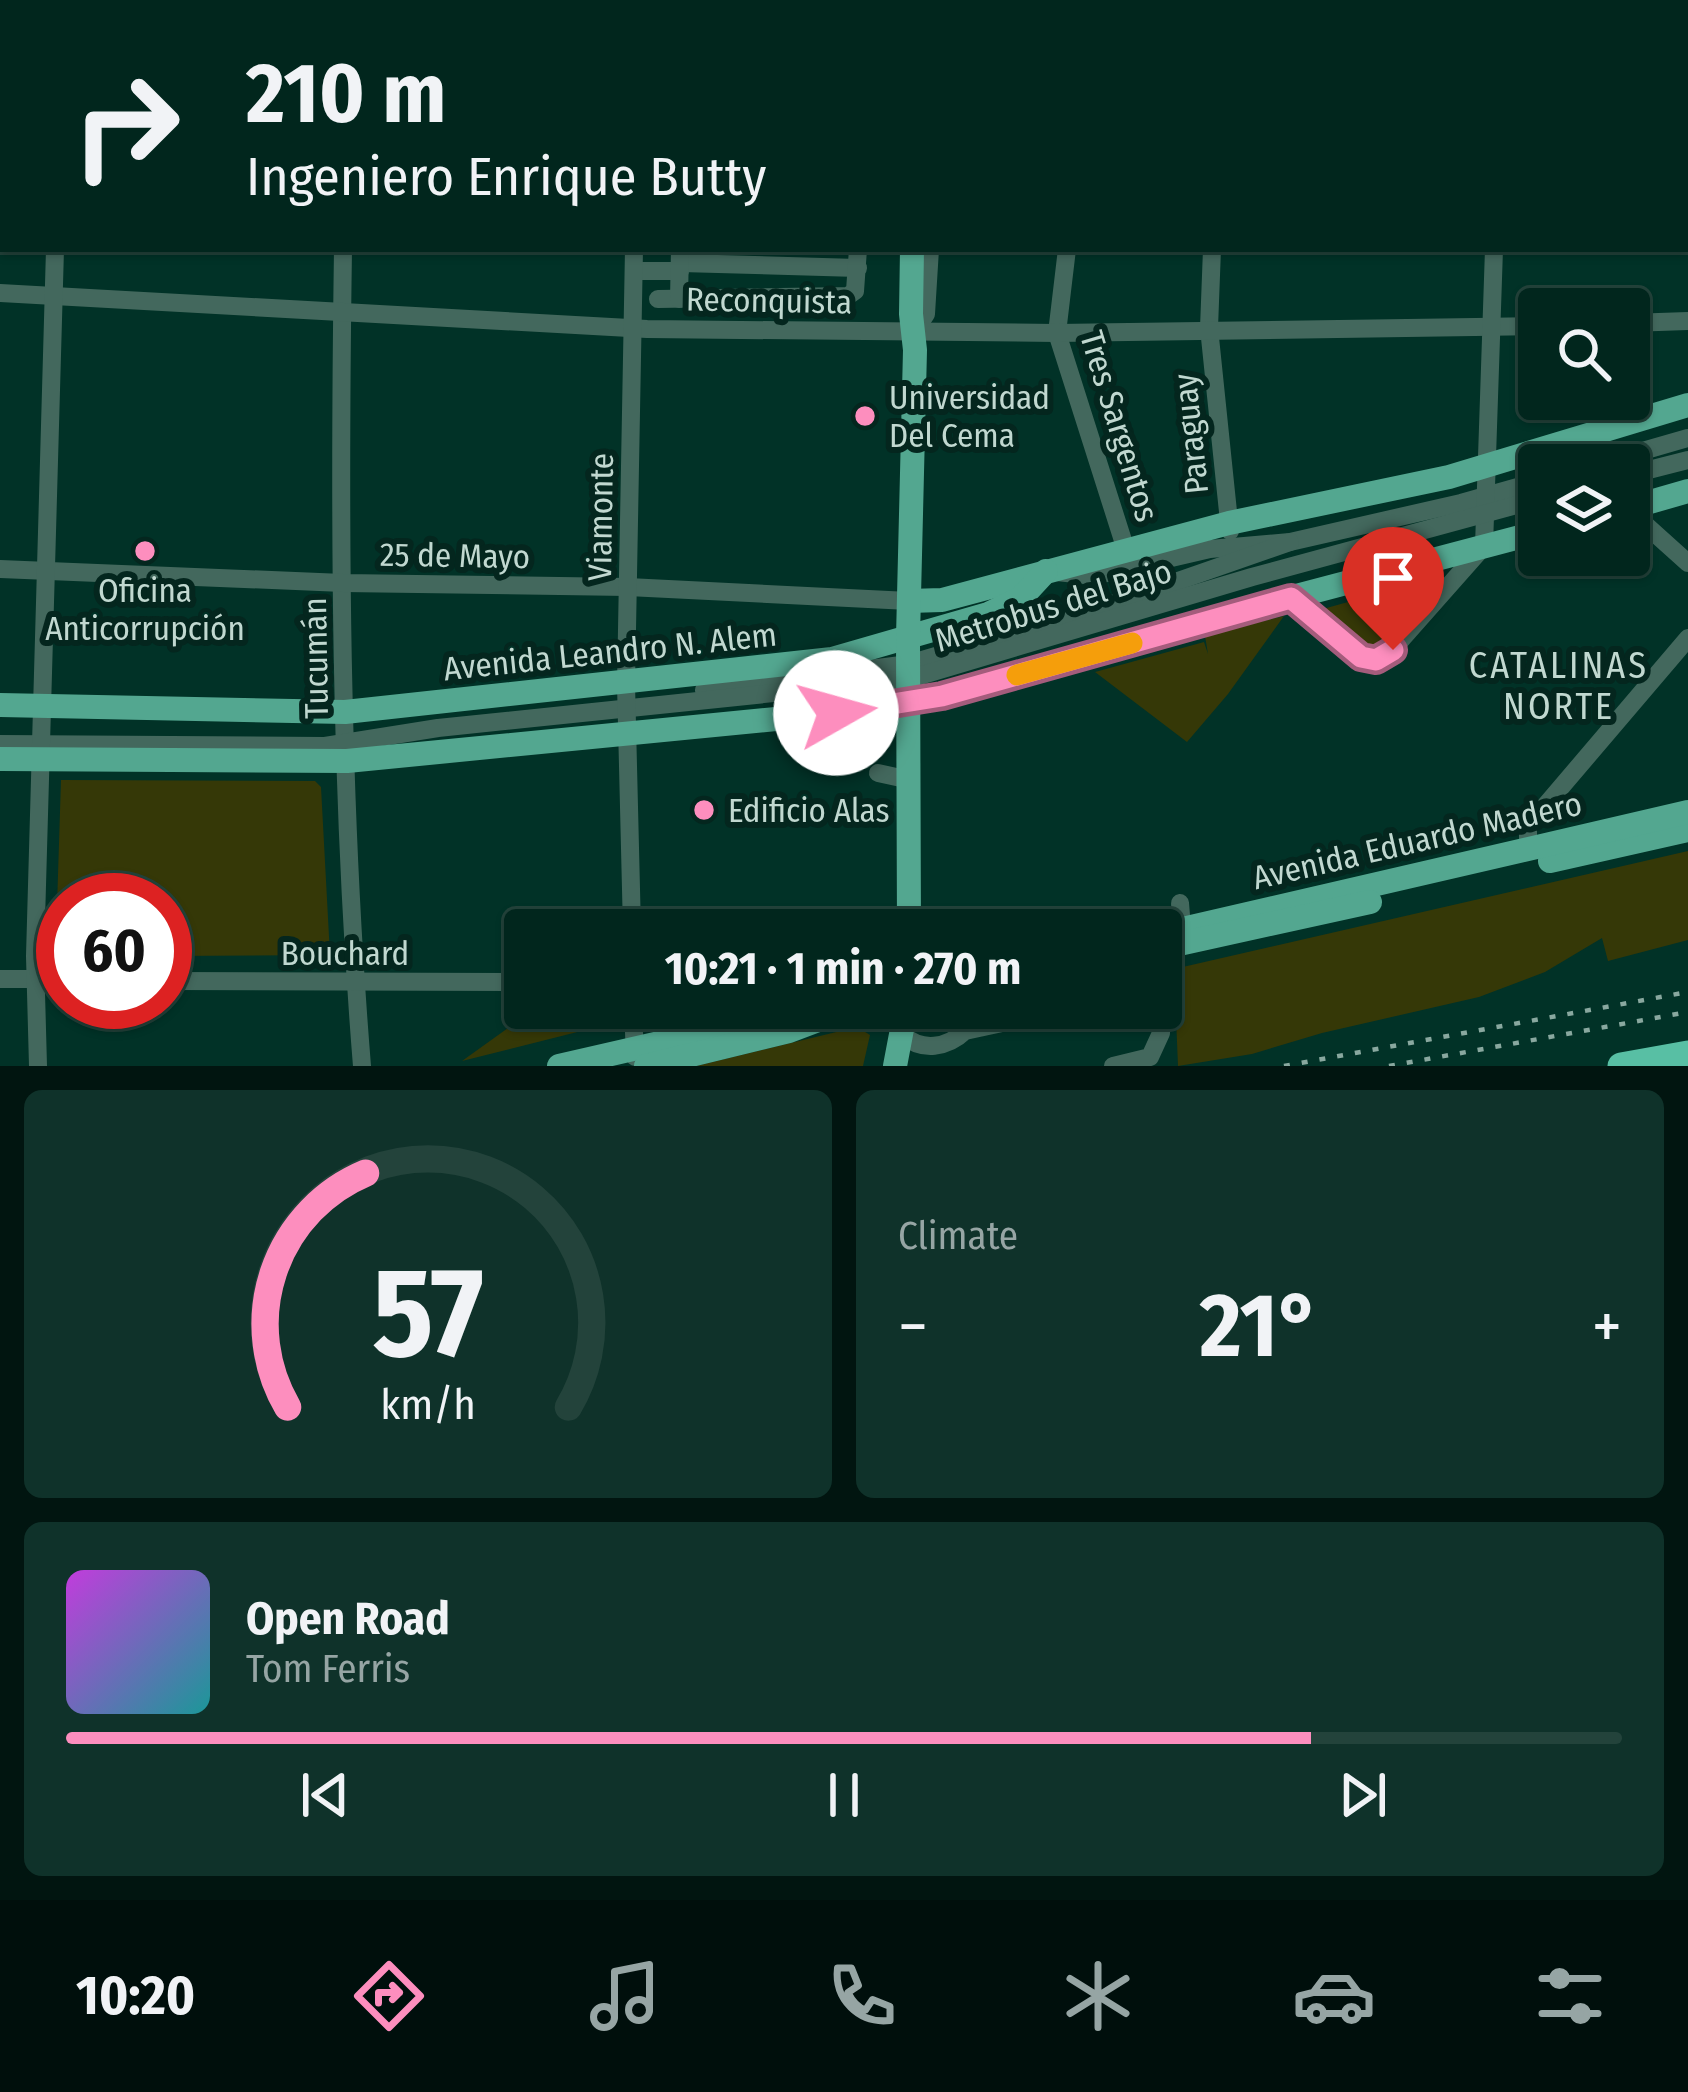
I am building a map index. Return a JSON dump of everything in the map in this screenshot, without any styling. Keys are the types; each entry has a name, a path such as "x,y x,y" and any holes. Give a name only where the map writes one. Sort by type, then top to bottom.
{"highway":[{"path":"1622,1066 1688,1054"}],"main road":[{"path":"909,909 912,252"},
{"name":"Avenida Leandro N. Alem","path":"0,705 346,737 627,706 832,659 988,614 1021,598 1046,571 1126,550 1231,554 1486,467 1688,405"},
{"path":"1650,503 1688,491"},
{"name":"Avenida Leandro N. Alem","path":"0,759 44,746 346,737 909,682 1236,612 1518,537"},
{"path":"909,601 942,600 1046,571"},
{"name":"Avenida Eduardo Madero","path":"1182,920 1688,812"},
{"name":"Avenida Eduardo Madero","path":"1182,943 1688,830"},
{"path":"639,1060 742,1029"},
{"path":"560,1066 639,1060 794,1029"},
{"path":"895,1066 904,1029"}],"street":[{"path":"41,873 55,252"},
{"name":"Tucumán","path":"344,252 346,737 362,1066"},
{"name":"Viamonte","path":"632,909 627,706 634,252"},
{"path":"914,332 926,314 930,252"},
{"name":"Tres Sargentos","path":"1067,252 1057,333 1126,550"},
{"name":"Paraguay","path":"1212,252 1209,328 1236,612"},
{"path":"1291,598 1361,657 1376,660 1393,650 1484,546 1495,252"},
{"path":"634,271 680,261 858,258 855,291 848,296 658,299"},
{"path":"679,299 680,261"},
{"name":"Reconquista","path":"0,293 633,329 1057,333 1518,326"},
{"path":"1650,322 1688,321"},
{"path":"1650,449 1688,438"},
{"path":"1650,470 1688,460"},
{"name":"Metrobus del Bajo","path":"1046,571 1094,576 1210,549 1231,554 1486,505 1518,491"},
{"name":"Metrobus del Bajo","path":"627,706 909,682 1231,554 1518,501"},
{"path":"1650,528 1688,563"},
{"name":"25 de Mayo","path":"0,569 343,584 628,587 909,601"},
{"path":"1528,849 1528,826 1688,638"},
{"path":"0,731 44,746"},
{"path":"0,743 44,746"},
{"path":"878,773 910,781"},
{"path":"0,979 36,979"},
{"name":"Bouchard","path":"192,981 504,982"},
{"path":"38,1029 38,1066"},
{"path":"635,1029 639,1060"},
{"path":"903,1035 914,1044 932,1047 974,1029"},
{"path":"1113,1066 1150,1057 1161,1029"}],"shaded area":[{"path":"1437,577 1405,624 1383,642 1361,642 1323,609"},
{"path":"1284,616 1187,742 1095,672 1204,642 1208,654 1205,636"},
{"path":"61,780 315,781 321,787 330,955 192,956 192,873 58,873"},
{"path":"1688,851 1688,940 1608,961 1602,938 1545,972 1479,997 1252,1054 1178,1066 1182,967"},
{"path":"507,1029 589,1029 462,1061"},
{"path":"849,1029 870,1035 863,1066 696,1066"}],"railway":[{"path":"1284,1066 1688,992"},
{"path":"1389,1066 1688,1012"}],"slow traffic":[{"path":"1017,675 1132,643"}],"place":[{"name":"Universidad Del Cema","path":"865,416"},
{"name":"Oficina Anticorrupción","path":"145,551"},
{"name":"Edificio Alas","path":"704,810"}],"district":[{"name":"CATALINAS NORTE","path":"1559,686"}],"route":[{"path":"836,713 942,696 1291,598 1361,657 1376,660 1393,650"}]}
